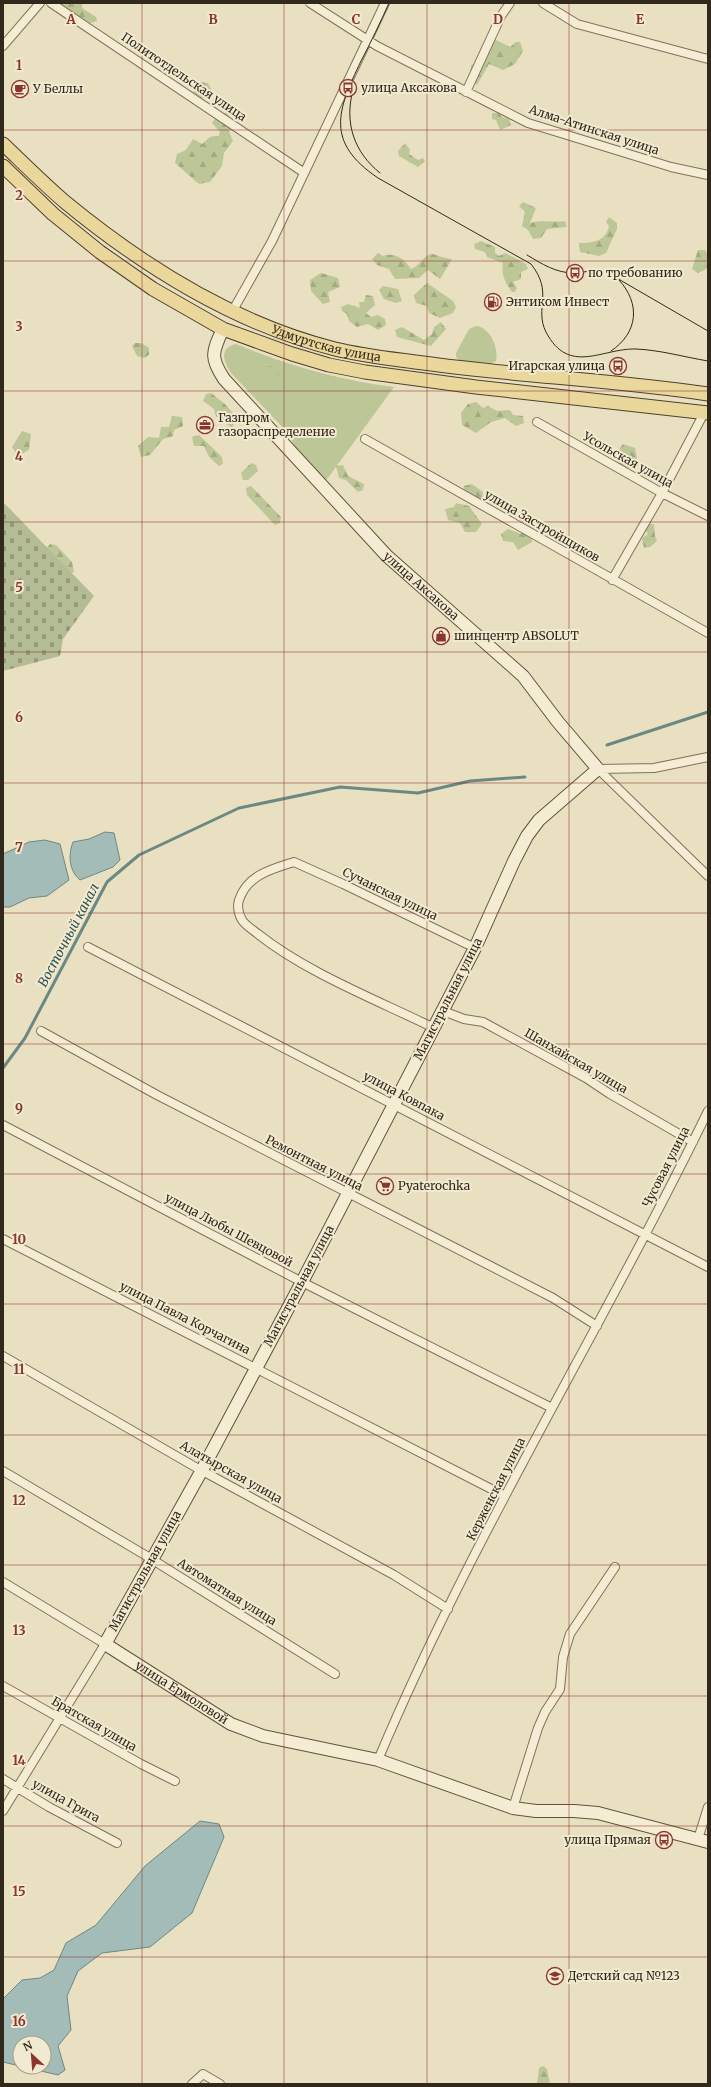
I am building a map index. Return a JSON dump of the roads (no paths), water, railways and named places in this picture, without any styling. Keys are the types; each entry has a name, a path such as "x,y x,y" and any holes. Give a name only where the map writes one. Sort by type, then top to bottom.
{"main road":[{"name":"Удмуртская улица","path":"3,144 65,202 159,271 232,312 298,338 336,350 374,356 535,376 655,386 708,394"},
{"name":"Удмуртская улица","path":"3,166 54,214 100,252 153,289 223,329 322,363 365,372 476,387 706,413"},
{"path":"223,329 232,312"}],"street":[{"path":"3,46 40,3"},
{"name":"Политотдельская улица","path":"51,3 303,172"},
{"name":"Алма-Атинская улица","path":"310,3 367,40 528,123 671,167 708,175"},
{"path":"232,312 272,241 303,172 385,3"},
{"path":"466,92 501,16 510,3"},
{"path":"543,3 576,24 708,59"},
{"name":"улица Аксакова","path":"223,329 217,342 214,356 215,365 224,379 387,556 522,676 558,722 598,769"},
{"path":"612,580 662,494 706,413"},
{"name":"Усольская улица","path":"537,422 662,494 708,516"},
{"name":"улица Застройщиков","path":"365,439 708,633"},
{"path":"598,769 654,768 706,756 708,757"},
{"path":"598,769 708,876"},
{"name":"Магистральная улица","path":"3,1811 105,1644 202,1470 443,1011 475,948 514,861 527,836 539,820 598,769"},
{"name":"Сучанская улица","path":"434,1028 299,962 272,946 242,921 237,907 242,891 254,878 267,871 294,862 475,948"},
{"name":"улица Ковпака","path":"88,947 395,1104 708,1267"},
{"name":"Шанхайская улица","path":"443,1011 464,1019 483,1022 586,1078 610,1094 693,1142"},
{"name":"Ремонтная улица","path":"41,1031 157,1095 347,1194 553,1298 597,1326"},
{"name":"Чусовая улица","path":"645,1234 708,1111"},
{"name":"улица Любы Шевцовой","path":"3,1125 302,1282 552,1408"},
{"name":"Керженская улица","path":"378,1760 448,1609 505,1496 645,1234"},
{"name":"улица Павла Корчагина","path":"3,1239 505,1496"},
{"name":"Алатырская улица","path":"3,1356 202,1470 394,1575 448,1609"},
{"name":"Автоматная улица","path":"3,1470 152,1559 335,1674"},
{"path":"513,1808 538,1728 545,1712 560,1688 563,1657 570,1634 615,1567"},
{"name":"улица Ермоловой","path":"3,1582 105,1644 231,1724 251,1733 378,1760 513,1808 536,1811 574,1811 598,1813 703,1840"},
{"name":"Братская улица","path":"3,1686 141,1764 175,1780"},
{"name":"улица Грига","path":"3,1779 49,1807 117,1843"},
{"path":"703,1840 708,1807"},
{"path":"192,2084 203,2074 220,2084"}],"water":[{"path":"105,832 114,833 120,860 113,867 80,880 76,876 70,862 70,852 73,842 89,839"},
{"path":"45,840 60,844 69,880 47,896 29,898 10,907 3,907 3,854 29,842"},
{"path":"200,1821 219,1824 224,1837 192,1913 150,1947 102,1953 78,1971 67,1996 71,2030 58,2046 65,2070 58,2075 52,2074 52,2035 12,2035 12,2064 3,2062 3,1999 22,1980 40,1978 54,1970 66,1943 96,1925 145,1866"}],"waterway":[{"name":"Восточный канал","path":"607,745 708,712"},
{"name":"Восточный канал","path":"3,1068 25,1038 107,882 139,855 239,808 340,787 418,793 470,781 525,777"}],"tram line":[{"path":"389,3 353,79 346,95 342,110 341,125 343,138 350,152 361,165 378,178 531,264 538,274 543,292 542,315 546,332 555,345 565,353 587,357 636,349 663,352 708,361"},
{"path":"353,90 350,114 353,136 364,156 380,173"},
{"path":"527,255 549,267 567,273 595,271 608,273 708,331"},
{"path":"611,351 627,336 633,318 631,299 619,280"}],"place":[{"name":"улица Аксакова","path":"348,88"},
{"name":"У Беллы","path":"20,89"},
{"name":"по требованию","path":"575,273"},
{"name":"Энтиком Инвест","path":"493,302"},
{"name":"Игарская улица","path":"618,366"},
{"name":"Газпром газораспределение","path":"205,425"},
{"name":"шинцентр ABSOLUT","path":"441,636"},
{"name":"Pyaterochka","path":"385,1186"},
{"name":"улица Прямая","path":"664,1840"},
{"name":"Детский сад №123","path":"555,1976"}]}
